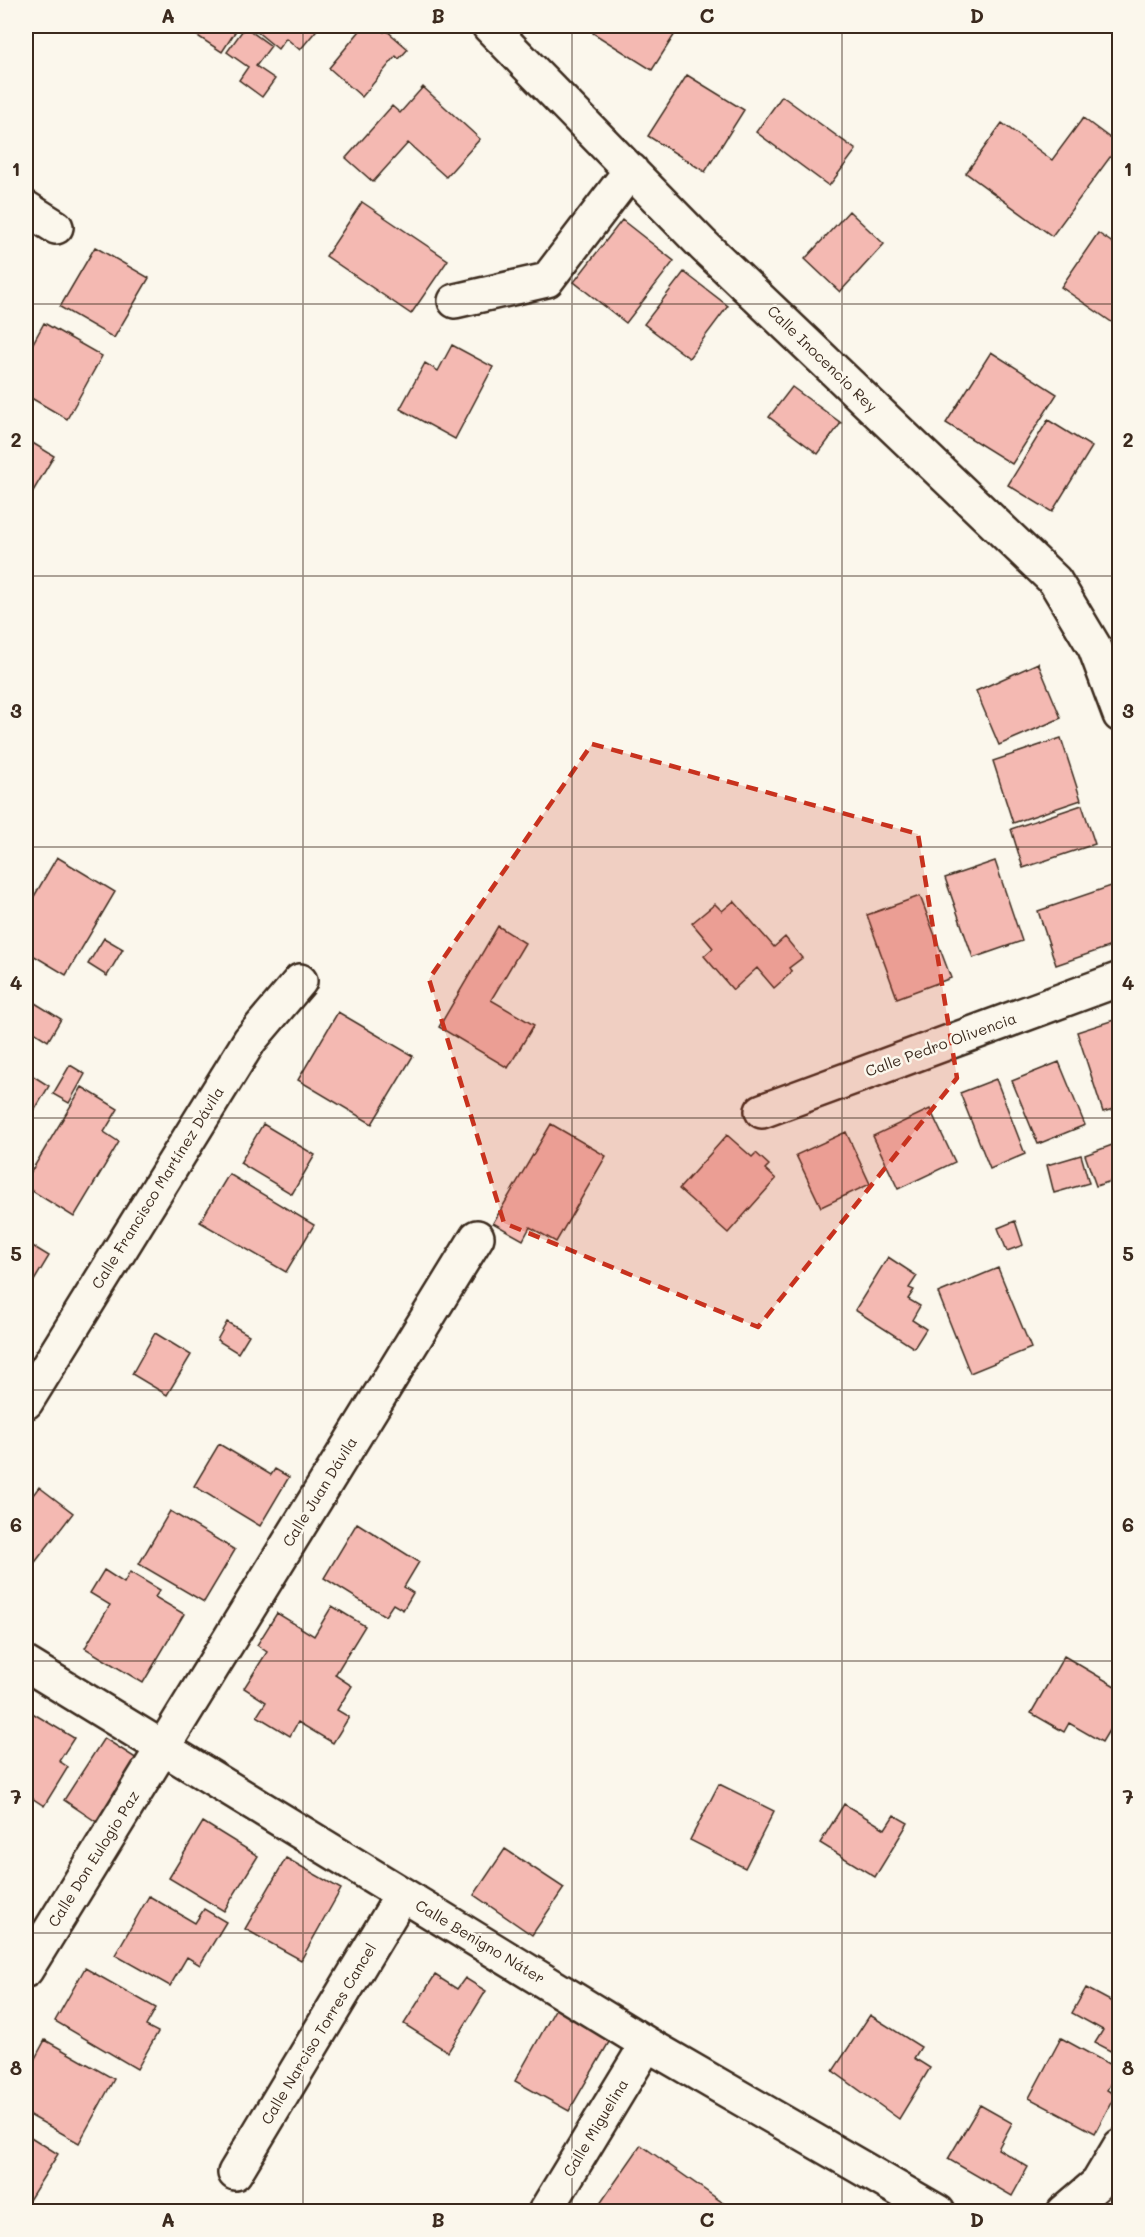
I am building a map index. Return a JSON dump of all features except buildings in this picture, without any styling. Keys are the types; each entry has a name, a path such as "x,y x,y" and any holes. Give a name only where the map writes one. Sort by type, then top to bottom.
{"street":[{"name":"Calle Inocencio Rey","path":"489,26 703,245 1055,581 1095,648 1119,715"},
{"path":"454,301 547,280 631,170"},
{"path":"26,208 56,227"},
{"name":"Calle Pedro Olivencia","path":"762,1112 1119,979"},
{"name":"Calle Francisco Martínez Dávila","path":"26,1402 250,1040 300,981"},
{"name":"Calle Juan Dávila","path":"163,1748 477,1237"},
{"name":"Calle Benigno Náter","path":"26,1664 647,2044 938,2211"},
{"name":"Calle Don Eulogio Paz","path":"26,1970 163,1748"},
{"name":"Calle Narciso Torres Cancel","path":"235,2173 402,1894"},
{"name":"Calle Miguelina","path":"545,2211 647,2044"},
{"path":"1064,2211 1098,2183 1119,2146"}],"highlighted area":[{"path":"592,744 918,834 957,1078 758,1327 504,1223 429,979"}]}
